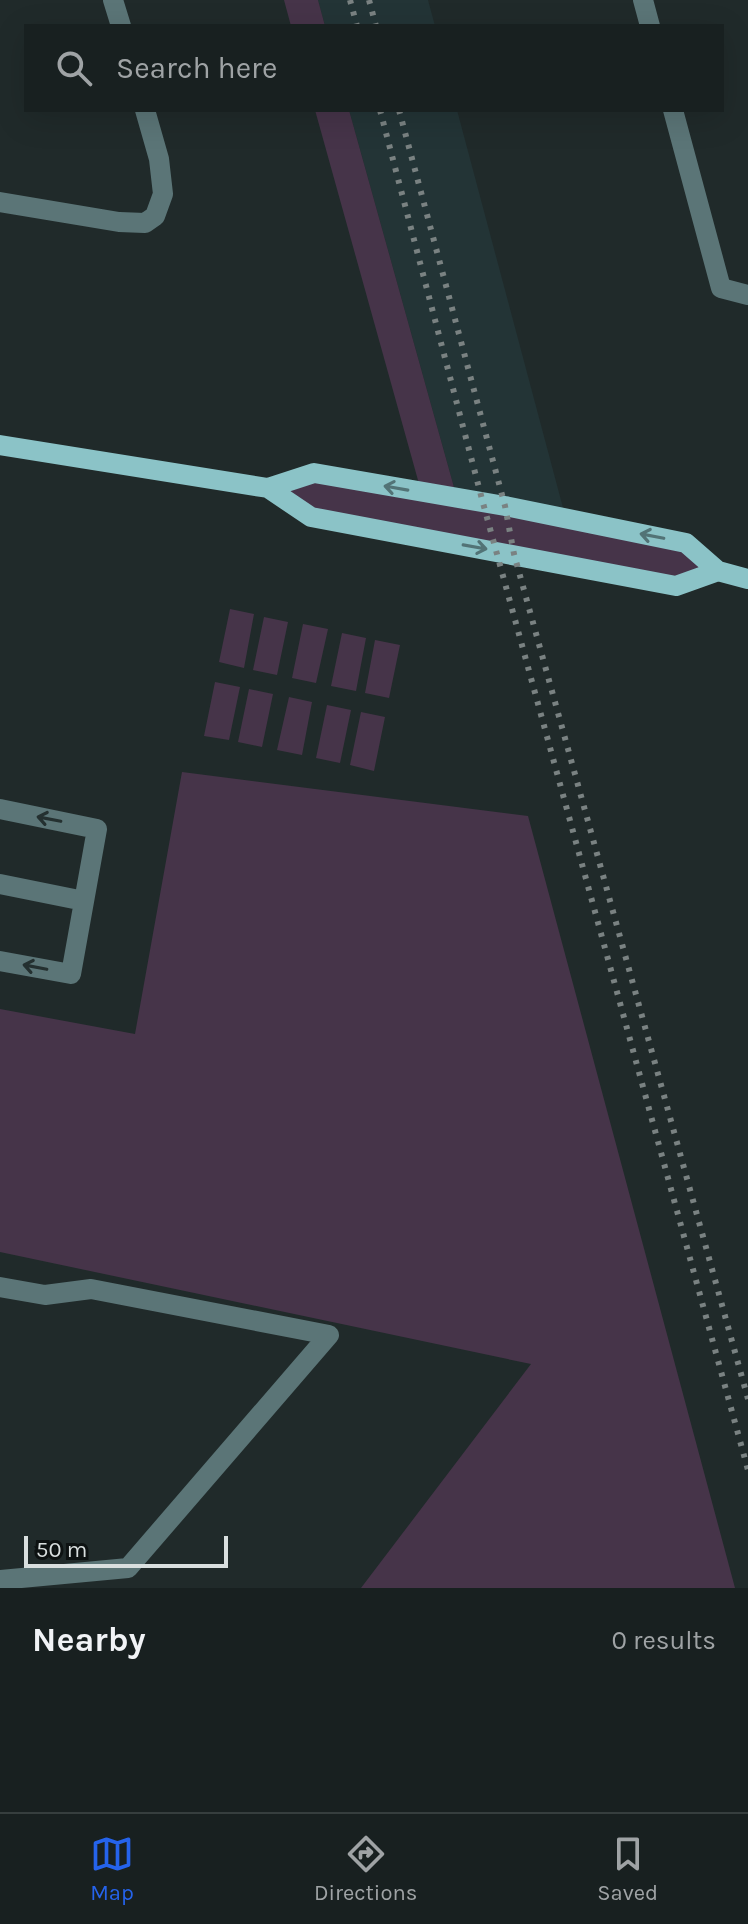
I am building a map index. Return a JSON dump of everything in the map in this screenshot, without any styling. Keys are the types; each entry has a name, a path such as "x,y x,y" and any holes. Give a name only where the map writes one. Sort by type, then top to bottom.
{"main road":[{"path":"0,445 268,488 311,517 676,586 718,571"},
{"path":"268,488 314,473 505,506 686,543 718,571 748,579"}],"street":[{"path":"113,0 120,24"},
{"path":"643,0 649,24"},
{"path":"0,202 119,222 145,223 155,216 163,194 159,159 146,112"},
{"path":"674,112 721,288 748,295"},
{"path":"0,809 97,829 71,974 0,961"},
{"path":"0,884 84,901"},
{"path":"0,1287 45,1295 91,1289 329,1335 128,1568 0,1580"}],"shaded area":[{"path":"284,0 318,0 324,24 290,24"},
{"path":"318,0 428,0 434,24 324,24"},
{"path":"316,112 350,112 457,498 686,543 718,571 676,586 311,517 268,488 314,473 421,491"},
{"path":"350,112 458,112 566,519 457,498"},
{"path":"230,609 254,614 244,668 219,662"},
{"path":"264,617 288,622 277,675 253,670"},
{"path":"303,624 328,629 316,683 292,678"},
{"path":"342,633 366,638 356,691 331,686"},
{"path":"375,640 400,645 389,698 365,693"},
{"path":"215,682 240,687 229,740 204,736"},
{"path":"249,689 273,694 262,747 238,742"},
{"path":"289,697 312,702 302,755 277,750"},
{"path":"327,705 351,710 340,763 316,758"},
{"path":"361,712 385,717 374,771 350,765"},
{"path":"182,772 528,816 735,1588 361,1588 531,1364 0,1252 0,1009 135,1034"}],"railway":[{"path":"350,0 356,24"},
{"path":"369,0 375,24"},
{"path":"381,112 483,503 748,1470"},
{"path":"400,112 505,506 514,554 748,1399"}]}
